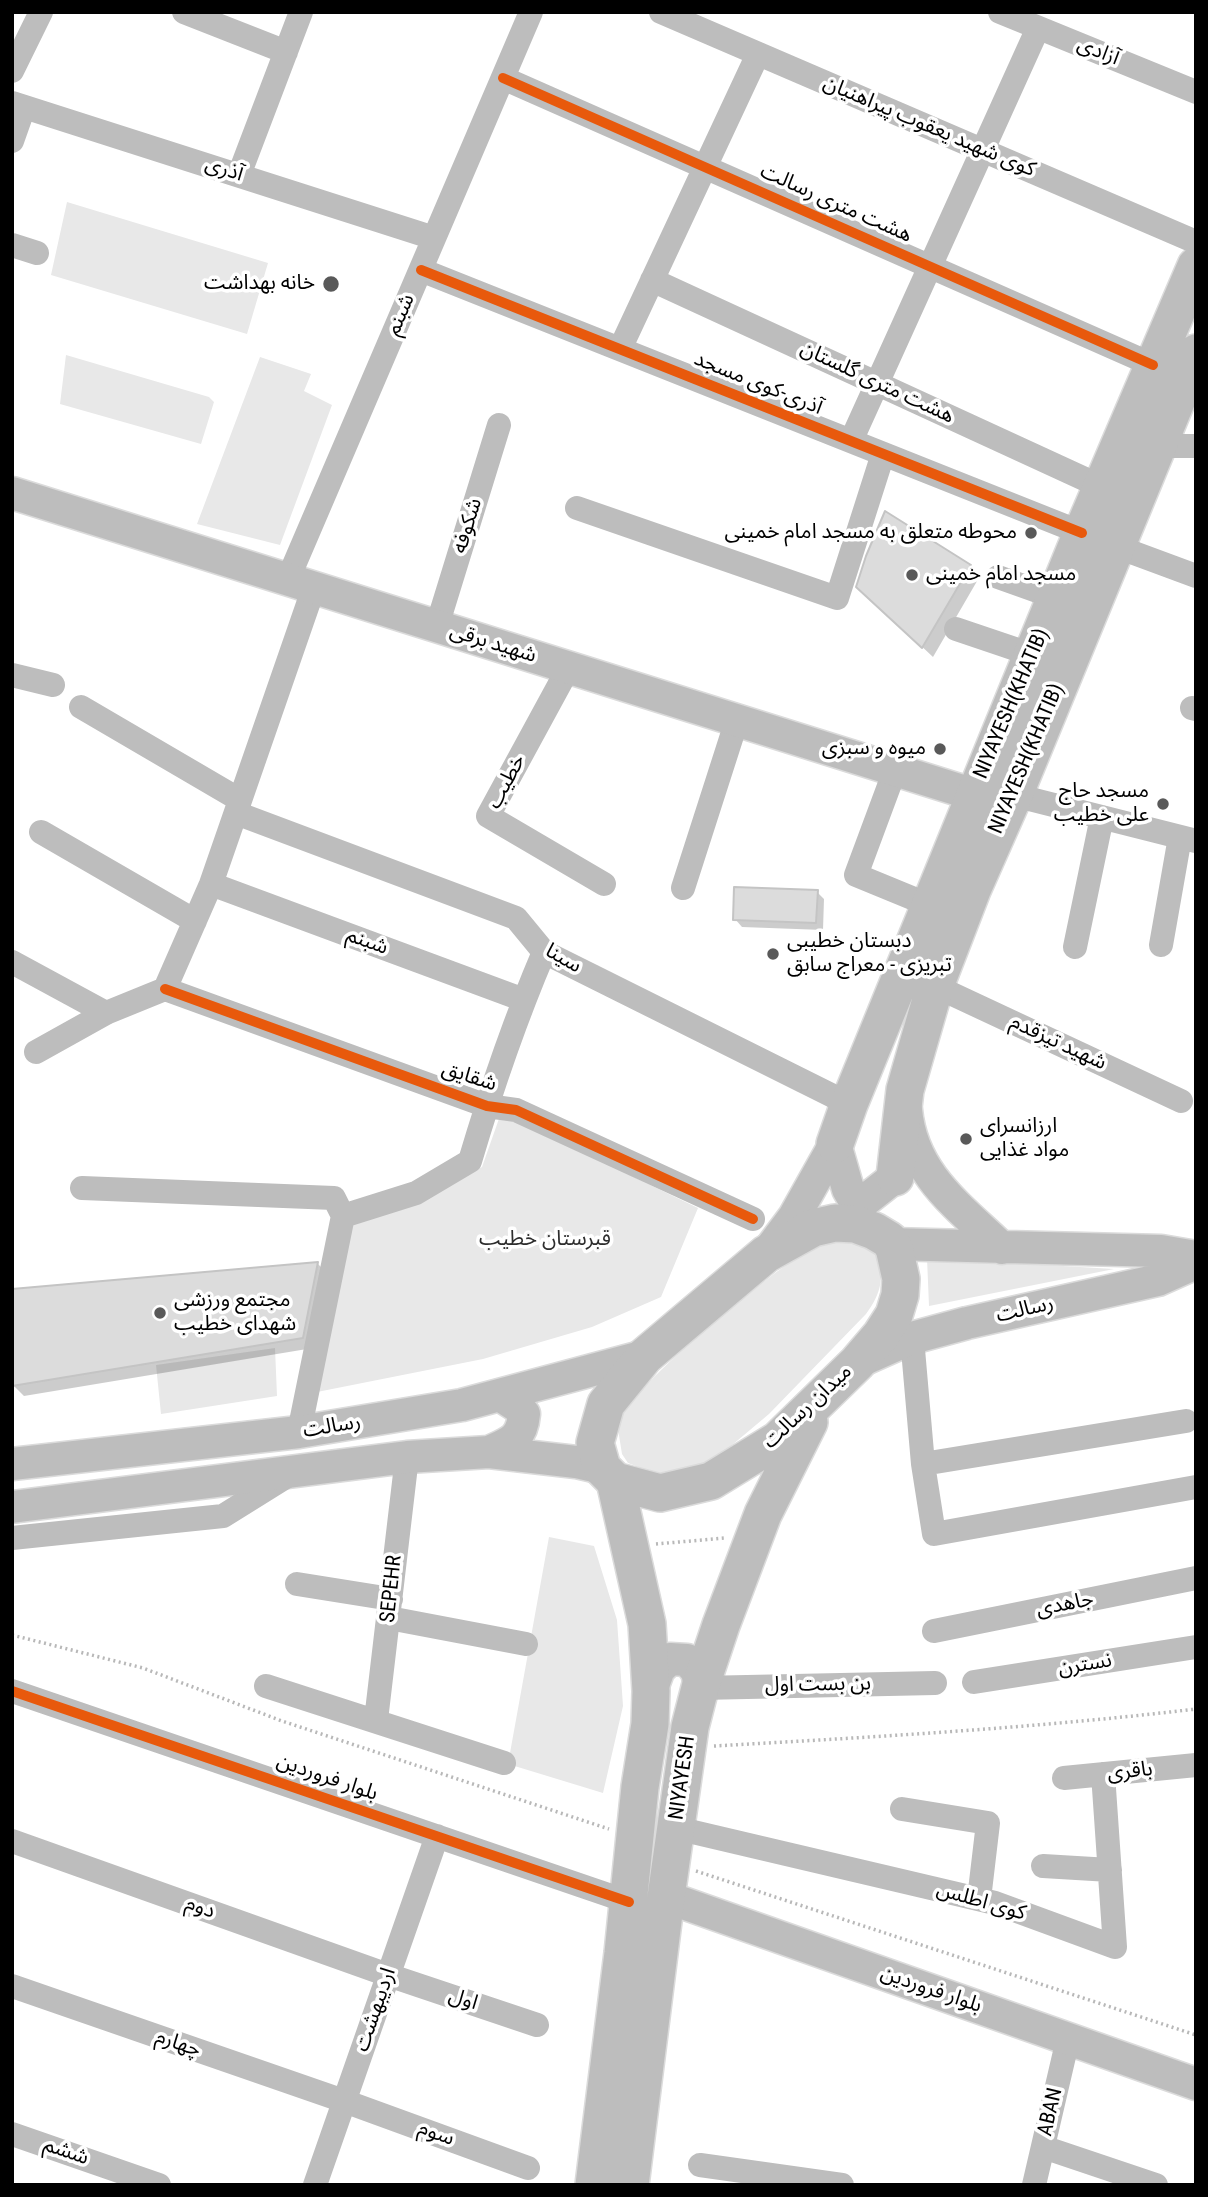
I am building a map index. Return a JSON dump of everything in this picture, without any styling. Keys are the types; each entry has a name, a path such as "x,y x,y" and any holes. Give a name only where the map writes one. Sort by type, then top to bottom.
{"highway":[{"name":"NIYAYESH(KHATIB)","path":"895,1177 905,1090 935,986 972,890 1014,795 1098,540 1101,487 1196,266"},
{"name":"NIYAYESH(KHATIB)","path":"835,1144 929,905 1057,598 1098,540 1156,446 1195,356"},
{"path":"609,1474 596,1443 606,1404 645,1356 766,1254 813,1228 835,1223 855,1224 886,1239"},
{"name":"میدان رسالت","path":"609,1474 660,1493 711,1481 778,1440 857,1363 894,1315 900,1294 900,1270 894,1248 886,1239"},
{"name":"NIYAYESH","path":"630,2185 671,1862 688,1747 700,1688 763,1514 824,1394"},
{"name":"NIYAYESH","path":"594,2185 650,1724 651,1691 647,1624 609,1474"}],"main road":[{"name":"شهید برقی","path":"12,493 975,795"},
{"path":"905,1090 908,1123 918,1158 942,1191 1002,1248"},
{"path":"835,1144 852,1196 867,1199 895,1177"},
{"path":"766,1254 794,1217 835,1144"},
{"path":"895,1177 886,1239 1002,1248 1161,1251 1196,1256"},
{"name":"رسالت","path":"857,1363 912,1338 1158,1280 1196,1263"},
{"name":"رسالت","path":"12,1464 299,1432 462,1405 645,1356"},
{"path":"489,1452 513,1441 523,1427 524,1414 500,1395"},
{"name":"رسالت","path":"12,1507 407,1457 489,1452 576,1462 609,1474"},
{"path":"651,1691 659,1669 670,1659 687,1660 697,1671 700,1688"},
{"name":"بلوار فروردین","path":"671,1862 1068,2039 1196,2084"}],"street":[{"path":"12,71 41,12"},
{"path":"184,12 286,52"},
{"path":"240,175 301,12"},
{"name":"شبنم","path":"165,989 211,884 238,807 301,583 421,270 531,12"},
{"name":"کوی شهید یعقوب پیراهنیان","path":"661,12 1196,242"},
{"name":"آزادی","path":"1000,12 1196,92"},
{"path":"851,441 1038,28"},
{"path":"620,349 758,54"},
{"name":"هشت متری رسالت","path":"503,78 1153,365"},
{"path":"12,141 18,105"},
{"name":"آذری","path":"18,105 434,238"},
{"path":"12,244 37,253"},
{"name":"آذری-کوی مسجد","path":"421,270 1098,540 1196,576"},
{"name":"هشت متری گلستان","path":"652,279 1101,487"},
{"name":"شکوفه","path":"437,626 499,425"},
{"path":"1156,446 1196,446"},
{"path":"577,508 837,598 883,454"},
{"path":"998,577 1057,598"},
{"path":"956,629 1032,655"},
{"name":"خطیب","path":"569,667 488,816 604,884"},
{"path":"12,675 53,685"},
{"name":"سینا","path":"81,707 238,807 516,918 544,952 849,1104"},
{"path":"683,888 737,720"},
{"path":"895,770 856,875 929,905"},
{"path":"1014,795 1188,839 1161,946"},
{"path":"1076,947 1102,817"},
{"path":"41,832 195,921"},
{"name":"شبنم","path":"211,884 524,1000"},
{"path":"343,1216 416,1193 470,1161 486,1106 544,952"},
{"path":"12,962 106,1013"},
{"name":"شهید تیزقدم","path":"935,986 1181,1101"},
{"path":"36,1052 106,1013 165,989"},
{"name":"شقایق","path":"165,989 486,1106 516,1110 753,1219"},
{"path":"82,1188 334,1198 343,1216 299,1432"},
{"path":"912,1338 923,1464 934,1534 1196,1488"},
{"path":"923,1464 1186,1421"},
{"name":"SEPEHR","path":"376,1720 407,1457"},
{"path":"12,1538 223,1516 299,1470"},
{"name":"جاهدی","path":"934,1631 1196,1578"},
{"path":"297,1584 526,1644"},
{"name":"نسترن","path":"974,1682 1196,1647"},
{"name":"بن بست اول","path":"700,1688 935,1683"},
{"path":"266,1686 505,1763"},
{"name":"بلوار فروردین","path":"14,1696 629,1902"},
{"name":"باقری","path":"1064,1778 1196,1765"},
{"name":"کوی اطلس","path":"671,1862 979,1899 1115,1947 1103,1774"},
{"path":"902,1809 988,1823 979,1899"},
{"name":"اردیبهشت","path":"315,2185 437,1836"},
{"name":"دوم","path":"12,1841 388,1975"},
{"path":"1043,1866 1110,1870"},
{"name":"اول","path":"388,1975 537,2025"},
{"name":"چهارم","path":"12,1986 344,2101"},
{"name":"ABAN","path":"1034,2185 1068,2039"},
{"name":"سوم","path":"344,2101 528,2168"},
{"name":"ششم","path":"12,2134 159,2185"},
{"path":"1043,2147 1156,2185"},
{"path":"700,2165 842,2185"}],"path":[{"path":"630,1549 742,1537 752,1543"},
{"path":"12,1635 143,1668 282,1721 635,1838"},
{"path":"688,1747 940,1733 1196,1709"},
{"path":"671,1862 1196,2035"}],"green space":[{"path":"67,202 268,263 247,334 51,275"},
{"path":"66,355 209,397 214,402 201,444 60,404"},
{"path":"260,357 311,374 304,391 332,405 280,545 197,524"},
{"name":"قبرستان خطیب","path":"501,1113 698,1208 661,1297 592,1327 483,1359 312,1393 350,1221 420,1199 482,1167"},
{"path":"844,1235 877,1252 880,1285 866,1314 769,1414 719,1456 682,1473 659,1475 628,1463 622,1454 617,1423 654,1377 697,1337 782,1268 827,1241"},
{"path":"927,1258 1114,1269 929,1306"},
{"path":"275,1348 277,1396 161,1414 156,1365"},
{"path":"549,1537 594,1546 617,1620 623,1706 603,1793 508,1764"}],"building":[{"name":"مسجد امام خمینی","path":"885,511 971,565 922,648 856,587"},
{"path":"734,887 818,890 816,923 733,920"},
{"name":"مجتمع ورزشی شهدای خطیب","path":"318,1262 303,1338 12,1386 12,1289"}],"cycle path":[{"path":"503,78 1153,365"},
{"path":"421,270 1082,533"},
{"path":"165,989 487,1106 516,1110 753,1219"},
{"path":"12,1691 629,1902"}],"place":[{"name":"خانه بهداشت","path":"331,284"},
{"name":"محوطه متعلق به مسجد امام خمینی","path":"1031,533"},
{"name":"مسجد امام خمینی","path":"912,575"},
{"name":"میوه و سبزی","path":"940,749"},
{"name":"مسجد حاج علی خطیب","path":"1163,804"},
{"name":"دبستان خطیبی تبریزی - معراج سابق","path":"773,954"},
{"name":"ارزانسرای مواد غذایی","path":"966,1139"},
{"name":"مجتمع ورزشی شهدای خطیب","path":"160,1313"}]}
